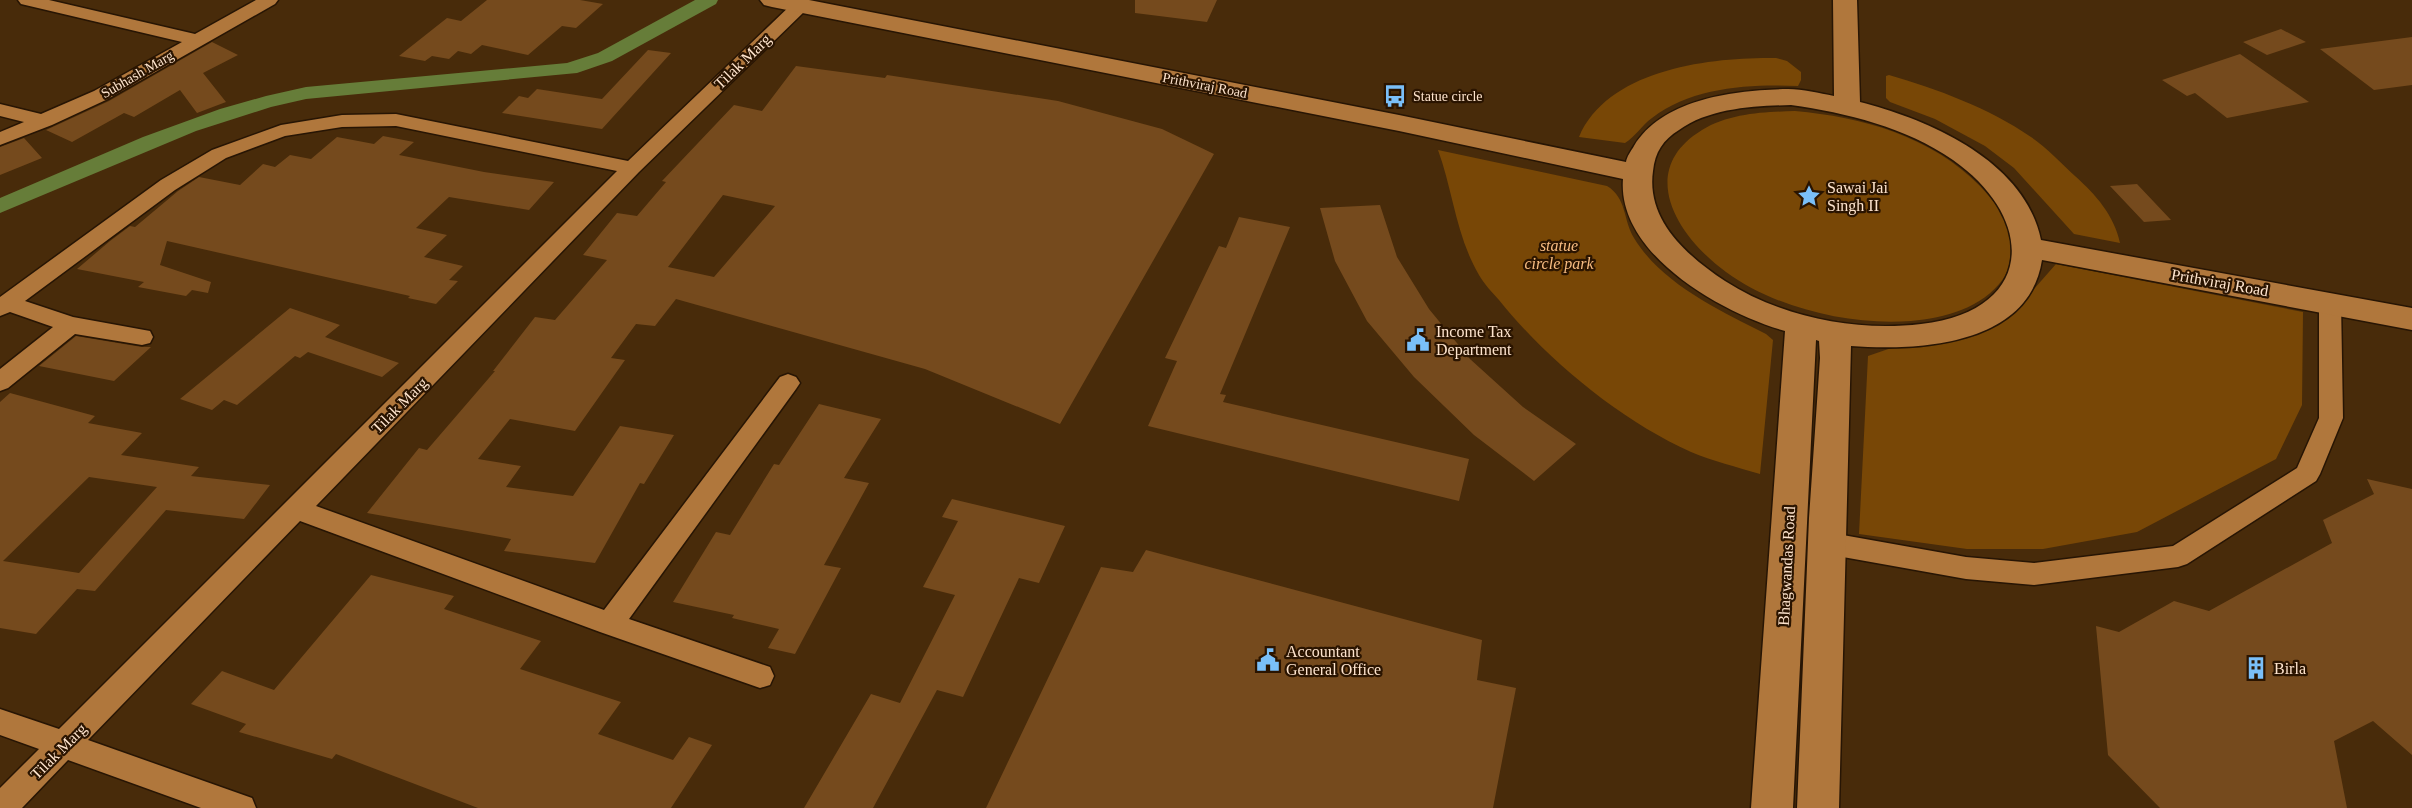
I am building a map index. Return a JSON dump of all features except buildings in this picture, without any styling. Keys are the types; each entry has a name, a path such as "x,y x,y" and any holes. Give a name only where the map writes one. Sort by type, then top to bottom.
{"street":[{"path":"27,0 196,40"},
{"name":"Subhash Marg","path":"0,139 101,95 269,0"},
{"name":"Prithviraj Road","path":"772,0 804,2 1399,123 1639,166"},
{"path":"1827,0 1837,103"},
{"path":"1837,103 1845,0"},
{"name":"Tilak Marg","path":"1,808 632,168 804,2"},
{"path":"1756,98 1837,103 1885,116 1921,131 1955,150 1984,172 2006,196 2022,222 2028,248 2027,267 2019,285 2006,302 1988,316 1964,326 1935,334 1904,337 1869,337 1818,329 1759,311 1721,292 1689,270 1664,246 1647,221 1638,196 1639,166 1653,139 1665,128 1695,111 1724,102 1756,98"},
{"path":"0,110 45,121"},
{"path":"4,306 168,185 219,154 281,131 342,121 396,120 632,168"},
{"name":"Prithviraj Road","path":"2028,248 2330,302 2412,319"},
{"path":"1826,543 1966,568 2034,574 2178,556 2307,474 2331,418 2330,302"},
{"path":"4,306 71,325 142,336"},
{"path":"0,382 71,325"},
{"path":"1818,329 1836,358 1826,543 1818,808"},
{"name":"Bhagwandas Road","path":"1773,808 1818,329"},
{"path":"610,624 788,382"},
{"path":"296,509 610,624 760,676"},
{"path":"0,722 241,808"}],"green space":[{"path":"1776,58 1787,61 1801,72 1798,86 1741,87 1703,94 1668,108 1652,118 1625,143 1579,137 1593,114 1613,96 1637,82 1692,65 1721,60"},
{"path":"1889,75 1962,100 1998,117 2031,137 2097,198 2109,215 2120,243 2074,234 2014,168 1985,146 1935,119 1890,102 1886,98 1886,76"},
{"path":"1795,111 1845,118 1894,132 1940,154 1961,169 1989,196 2006,225 2010,256 2003,279 1985,297 1950,314 1924,320 1864,321 1814,312 1767,296 1746,285 1708,258 1680,222 1671,203 1667,184 1671,165 1682,146 1702,130 1724,120 1747,115"},
{"name":"statue circle park","path":"1438,150 1607,186 1618,197 1634,238 1660,269 1693,294 1773,340 1760,474 1691,452 1665,439 1612,406 1562,366 1539,344 1486,285 1471,260"},
{"path":"2056,264 2303,312 2302,405 2276,459 2137,532 2043,549 1967,549 1859,534 1868,356 1897,346 1978,332 2012,314"}],"waterway":[{"path":"0,206 150,141 227,113 266,102 306,93 570,69 605,57 709,0"}],"place":[{"name":"Statue circle","path":"1395,96"},
{"name":"Sawai Jai Singh II","path":"1809,196"},
{"name":"Income Tax Department","path":"1418,340"},
{"name":"Accountant General Office","path":"1268,660"},
{"name":"Birla","path":"2256,668"}]}
